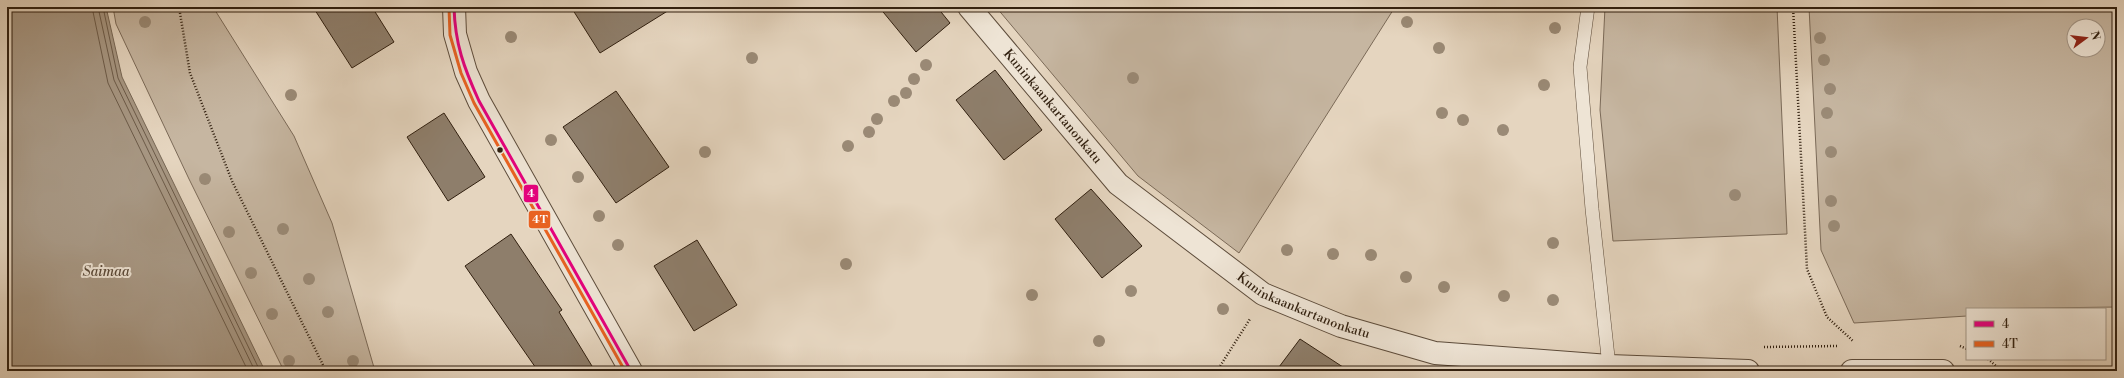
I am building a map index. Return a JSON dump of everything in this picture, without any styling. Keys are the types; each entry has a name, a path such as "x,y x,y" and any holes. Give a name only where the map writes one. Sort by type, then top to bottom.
{"street":[{"path":"454,7 455,34 466,72 479,101 536,205 631,371"},
{"name":"Kuninkaankartanonkatu","path":"969,7 1118,184 1263,294 1341,326 1435,353 1609,366 1748,371"},
{"path":"1852,371 1943,371"}],"lane":[{"path":"1588,7 1580,67 1592,209 1609,366"}],"path":[{"path":"179,7 190,73 232,180 326,371"},
{"path":"1793,7 1807,269 1827,316 1858,346"},
{"path":"1217,371 1259,304 1263,294"},
{"path":"1762,348 1844,346"},
{"path":"1957,346 1966,349"},
{"path":"1989,360 2002,371"}],"shaded area":[{"path":"113,7 213,7 294,136 332,223 375,371 284,371 189,179 116,24"},
{"path":"996,7 1395,7 1239,253 1138,176"},
{"path":"1605,7 1777,7 1787,234 1613,241 1600,110"},
{"path":"1809,7 2117,7 2117,307 1966,308 1966,316 1854,323 1821,250"}],"water":[{"name":"Saimaa","path":"7,7 106,7 122,77 265,371 7,371"}],"building":[{"path":"313,7 372,7 394,42 352,68"},
{"path":"571,7 674,7 600,53"},
{"path":"879,7 937,7 950,23 916,52"},
{"path":"995,70 1042,130 1004,160 956,100"},
{"path":"616,91 669,167 616,203 563,127"},
{"path":"444,113 485,177 448,201 407,137"},
{"path":"1091,189 1142,246 1102,278 1055,219"},
{"path":"511,234 562,310 559,312 595,371 538,371 465,266"},
{"path":"697,240 737,305 694,331 654,266"},
{"path":"1300,339 1349,371 1276,371"}],"transit line":[{"name":"4T","path":"449,7 450,35 461,73 474,103 625,371"},
{"name":"4","path":"454,7 456,33 461,56 479,101 631,371"}]}
